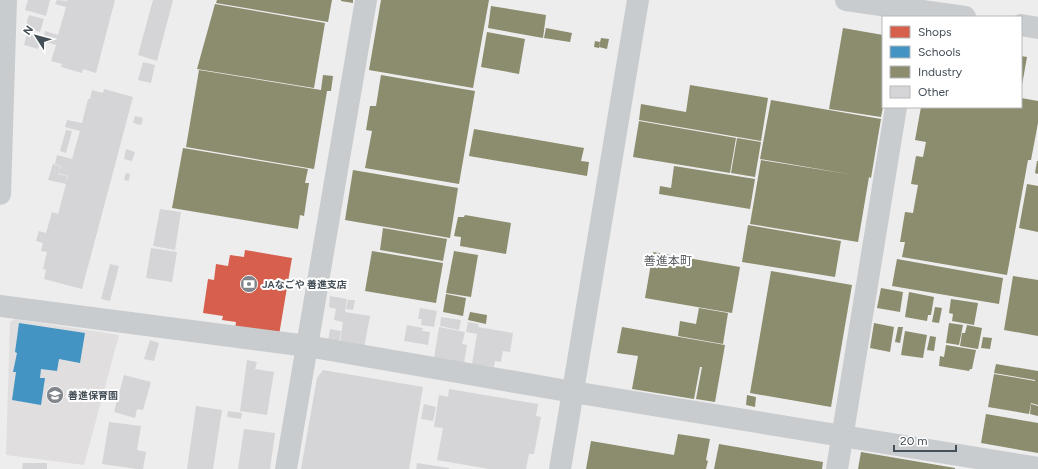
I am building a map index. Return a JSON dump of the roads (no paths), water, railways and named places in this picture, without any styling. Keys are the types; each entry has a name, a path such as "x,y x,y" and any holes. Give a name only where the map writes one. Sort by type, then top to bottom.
{"street":[{"path":"0,194 6,0"},
{"path":"286,469 366,0"},
{"path":"560,469 638,0"},
{"path":"846,0 912,13 952,16"},
{"path":"1022,25 1038,28"},
{"path":"837,469 896,108"},
{"path":"0,306 307,346 573,392 1038,468"}],"place":[{"name":"JAなごや 善進支店","path":"249,284"},
{"name":"善進保育園","path":"55,395"}],"district":[{"name":"善進本町","path":"668,261"}]}
